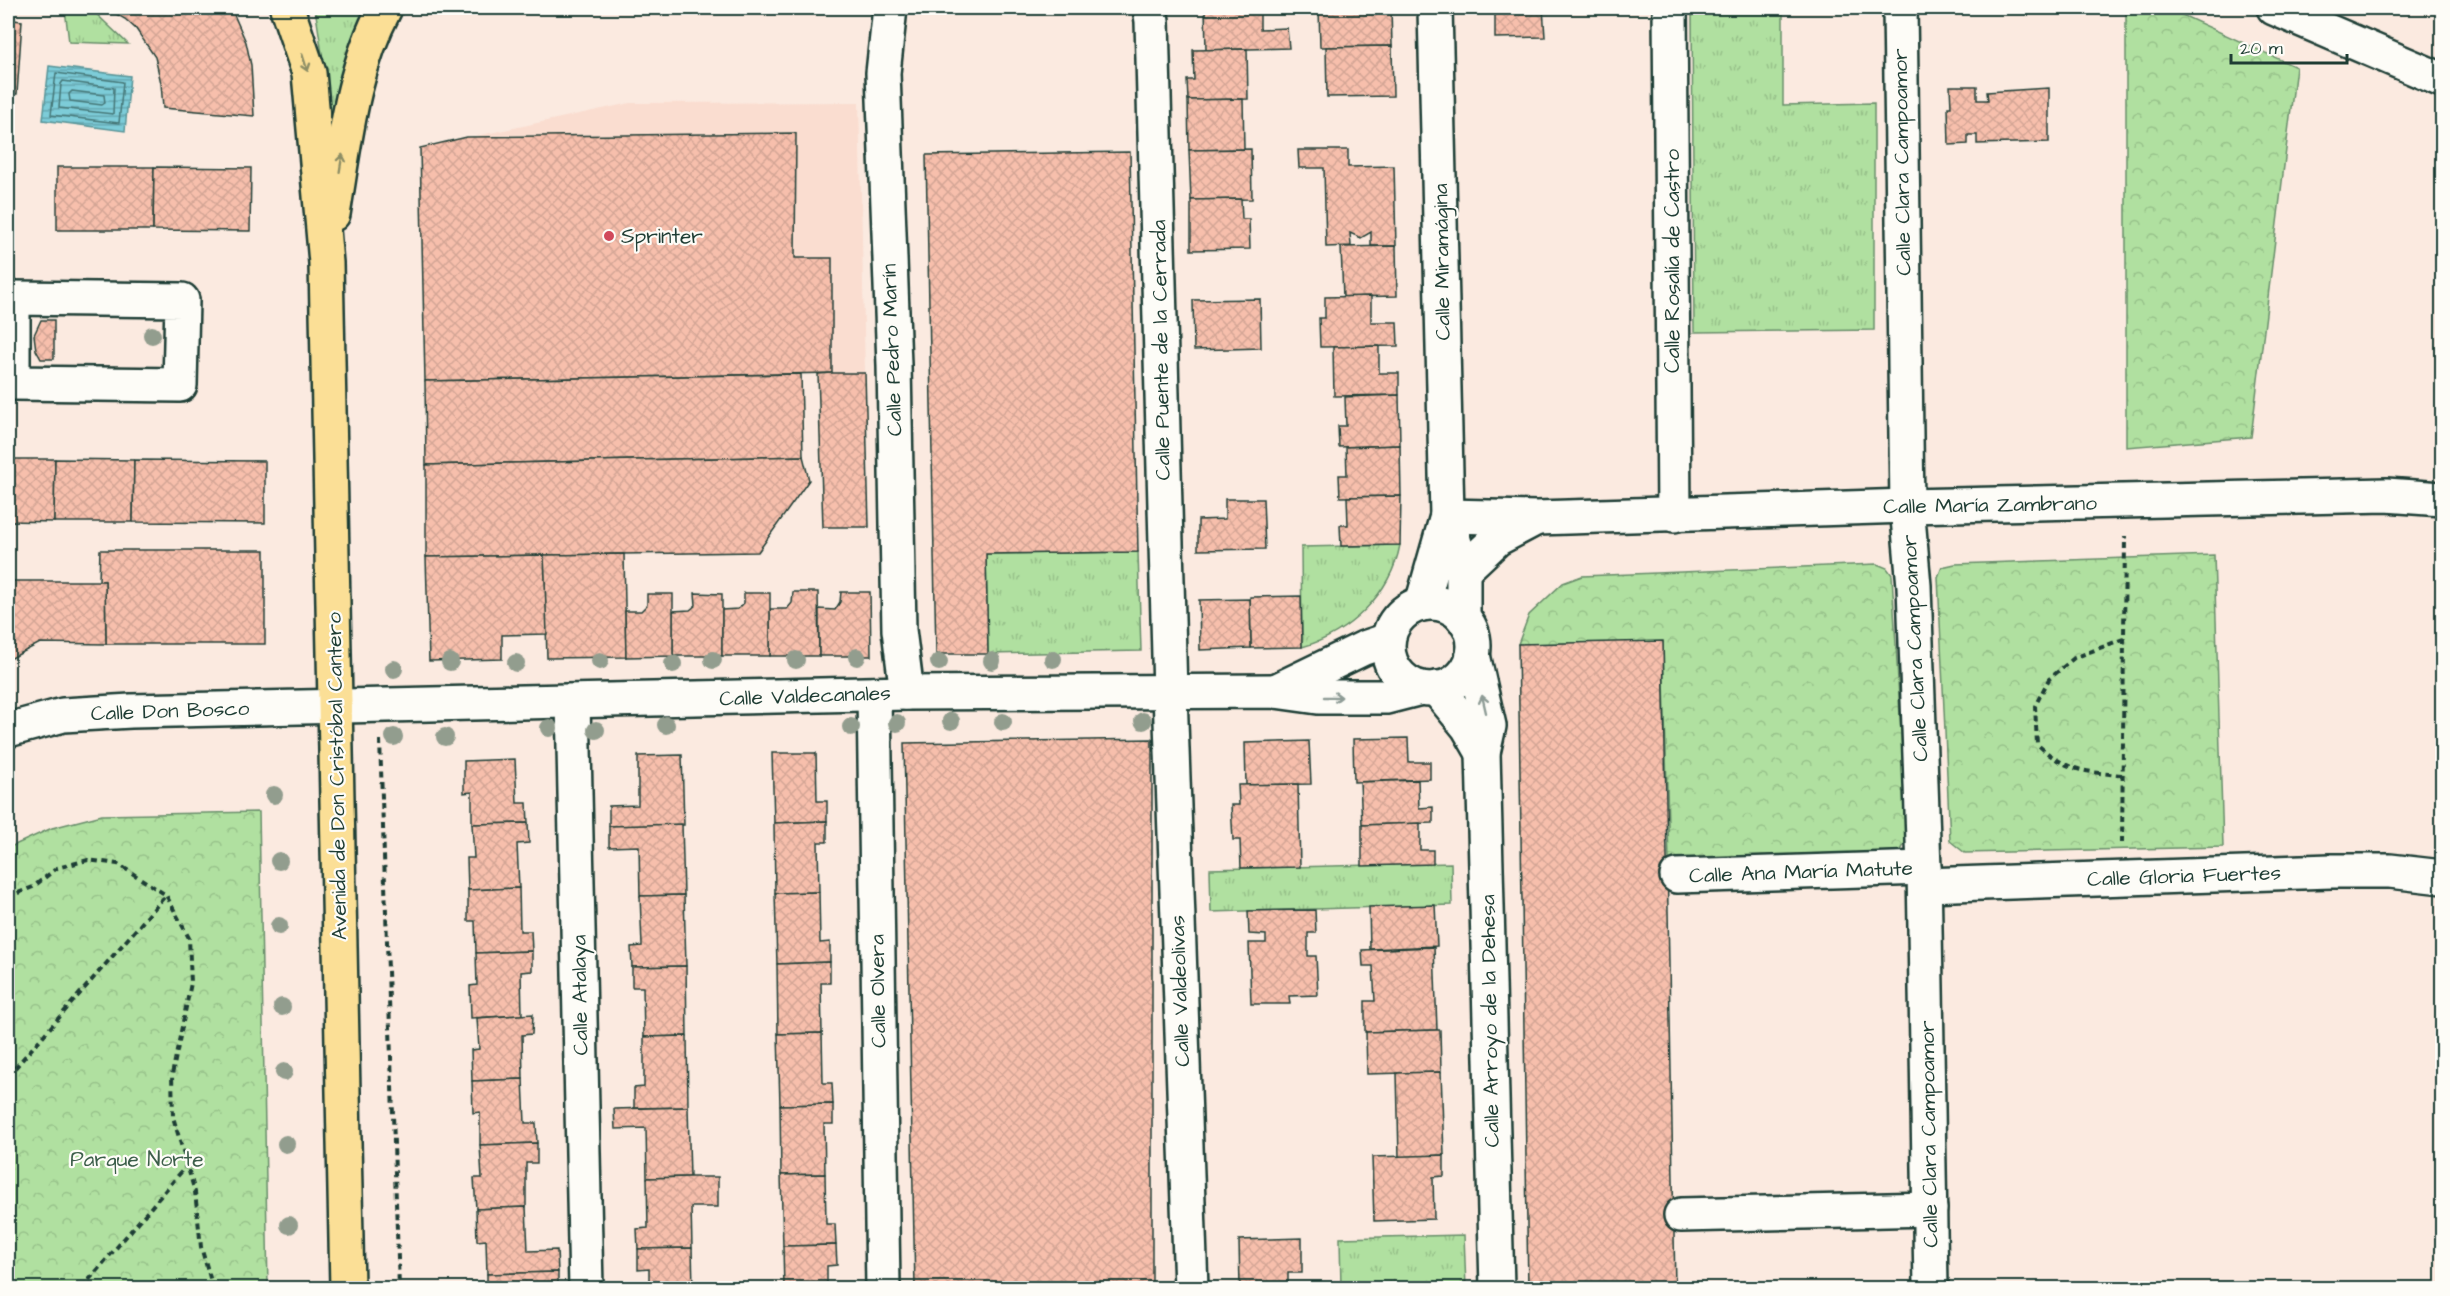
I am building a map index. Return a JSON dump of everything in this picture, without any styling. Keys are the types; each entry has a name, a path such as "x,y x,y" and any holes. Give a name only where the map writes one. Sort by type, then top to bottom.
{"main road":[{"name":"Avenida de Don Cristóbal Cantero","path":"287,8 309,73 326,263 347,1288"},
{"name":"Avenida de Don Cristóbal Cantero","path":"326,263 352,98 367,45 385,8"}],"street":[{"name":"Calle Pedro Marín","path":"890,8 883,73 894,365 899,630 907,693"},
{"name":"Calle Puente de la Cerrada","path":"1150,8 1170,693"},
{"name":"Calle Miramágina","path":"1435,8 1448,516 1463,572 1463,618"},
{"name":"Calle Rosalía de Castro","path":"1670,8 1674,515"},
{"name":"Calle Clara Campoamor","path":"1900,8 1907,506 1914,586 1925,877 1931,1288"},
{"path":"2274,8 2442,80"},
{"path":"13,298 182,300 180,385 13,383 10,344 13,298"},
{"name":"Calle María Zambrano","path":"1448,516 1537,518 1674,515 1907,506 2386,495 2442,499"},
{"name":"Calle Miramágina","path":"1422,604 1448,516"},
{"name":"Calle María Zambrano","path":"1463,572 1497,539 1537,518"},
{"path":"1430,603 1447,607 1463,618 1472,636 1473,655 1468,667 1460,677 1449,685 1429,688 1411,684 1396,671 1388,653 1388,640 1399,617 1410,609 1430,603"},
{"name":"Calle Valdecanales","path":"1275,691 1364,648 1388,640"},
{"name":"Calle Arroyo de la Dehesa","path":"1473,655 1489,726 1483,753 1497,1288"},
{"name":"Calle Valdecanales","path":"336,707 907,693 1275,691 1318,697 1386,697 1429,688"},
{"name":"Calle Arroyo de la Dehesa","path":"1429,688 1468,727 1483,753"},
{"name":"Calle Valdeolivas","path":"1170,693 1191,1288"},
{"name":"Calle Olvera","path":"874,694 883,1288"},
{"name":"Calle Atalaya","path":"573,702 586,1288"},
{"name":"Calle Don Bosco","path":"8,730 63,715 88,712 336,707"},
{"name":"Calle Gloria Fuertes","path":"1925,877 2122,878 2331,871 2390,871 2442,877"},
{"name":"Calle Ana María Matute","path":"1677,876 1925,877"},
{"path":"1681,1215 1930,1209"}],"path":[{"path":"2122,878 2125,502"},
{"path":"2122,775 2082,772 2052,758 2037,744 2035,706 2049,679 2074,658 2123,639"},
{"path":"373,706 379,724 380,746 399,1288"},
{"path":"8,897 33,887 57,868 88,860 118,864 166,895 189,938 191,983 172,1075 173,1117 195,1192 201,1247 213,1288"},
{"path":"8,1076 166,895"},
{"path":"82,1288 188,1164"},
{"path":"8,1283 30,1288"}],"shaded area":[{"name":"Sprinter","path":"859,102 865,373 425,381 420,148 630,103"}],"green space":[{"path":"90,8 128,44 69,42 65,9"},
{"path":"315,8 367,8 327,182 325,73"},
{"path":"1692,8 1783,8 1783,105 1874,103 1874,330 1694,332"},
{"path":"2126,8 2167,8 2296,67 2251,437 2126,447"},
{"path":"1400,545 1388,580 1365,610 1336,632 1302,647 1301,547"},
{"path":"1138,552 1141,651 988,654 986,554"},
{"path":"2214,555 2223,847 1965,853 1950,841 1938,577 1942,567 1955,564"},
{"path":"1877,564 1887,568 1892,575 1907,839 1898,856 1669,861 1663,642 1518,644 1529,615 1563,583 1582,576"},
{"name":"Parque Norte","path":"259,812 268,1288 8,1288 8,848 52,828 102,815"},
{"path":"1451,863 1452,905 1211,912 1210,869"},
{"path":"1464,1235 1466,1288 1341,1288 1340,1238"}],"water":[{"path":"49,66 130,76 125,131 43,120"}],"building":[{"path":"8,8 12,8 13,20 22,21 17,94 8,94"},
{"path":"106,8 231,8 246,42 251,65 254,116 163,108 161,83 155,57 136,29 125,19"},
{"path":"1205,8 1260,8 1260,29 1287,28 1289,48 1206,50"},
{"path":"1319,8 1391,8 1392,46 1320,47"},
{"path":"1495,8 1543,8 1545,37 1495,38"},
{"path":"1392,46 1393,96 1327,97 1326,47"},
{"path":"1247,49 1248,99 1188,100 1187,80 1194,80 1193,50"},
{"path":"1950,86 1977,86 1977,100 1988,100 1987,92 2049,88 2049,142 1977,144 1977,135 1968,135 1968,144 1949,145"},
{"path":"1243,99 1244,149 1189,150 1188,100"},
{"name":"Sprinter","path":"796,133 795,258 832,258 832,373 425,381 420,148 467,137"},
{"path":"1251,149 1252,199 1191,200 1189,150"},
{"path":"1298,150 1348,150 1348,167 1394,166 1396,246 1371,246 1371,232 1361,238 1350,233 1351,246 1326,247 1324,168 1299,168"},
{"path":"1130,152 1138,552 986,554 988,654 936,654 926,155"},
{"path":"57,167 154,167 153,230 57,230"},
{"path":"154,167 251,168 250,231 153,230"},
{"path":"1241,199 1242,219 1249,219 1250,249 1191,250 1191,200"},
{"path":"1396,246 1397,296 1343,297 1341,247"},
{"path":"1371,296 1371,322 1397,322 1398,346 1320,347 1319,318 1325,318 1325,297"},
{"path":"1260,299 1261,348 1194,350 1193,300"},
{"path":"41,320 54,320 54,359 41,359 36,350 34,335"},
{"path":"1379,346 1379,373 1399,373 1399,395 1334,396 1333,347"},
{"path":"865,373 869,527 823,527 818,374"},
{"path":"801,374 803,456 426,465 425,381"},
{"path":"1399,395 1400,445 1339,447 1338,426 1346,426 1345,397"},
{"path":"1400,445 1401,496 1340,497 1339,475 1347,475 1346,447"},
{"path":"803,456 809,480 758,552 426,557 426,465"},
{"path":"8,459 55,459 54,522 8,521"},
{"path":"55,459 134,460 133,522 54,522"},
{"path":"134,460 265,461 265,523 133,522"},
{"path":"1401,496 1400,545 1341,546 1340,525 1348,525 1347,497"},
{"path":"1225,499 1263,499 1265,549 1198,550 1198,520 1225,519"},
{"path":"100,550 265,550 265,644 106,644 105,581 99,581"},
{"path":"624,554 626,657 547,658 544,555"},
{"path":"544,555 547,634 502,635 502,659 429,661 426,557"},
{"path":"8,581 105,581 106,644 40,643 8,660"},
{"path":"793,592 818,592 819,656 770,656 770,609 787,609 792,603"},
{"path":"841,592 870,592 871,656 819,656 819,609 835,610 840,602"},
{"path":"695,593 722,594 722,656 673,656 673,611 690,610 696,605"},
{"path":"744,593 770,593 770,656 722,656 722,610 738,609 744,603"},
{"path":"647,594 673,594 673,656 626,657 625,611 641,611 647,605"},
{"path":"1301,596 1302,647 1251,648 1250,597"},
{"path":"1250,599 1251,648 1200,650 1199,600"},
{"path":"1663,641 1675,1288 1528,1288 1518,644"},
{"path":"1408,738 1409,762 1430,762 1430,779 1354,782 1353,739"},
{"path":"1152,739 1152,1288 915,1288 904,743"},
{"path":"1309,741 1311,784 1246,785 1245,743"},
{"path":"772,753 816,753 817,801 827,801 827,821 774,823"},
{"path":"682,755 684,825 609,826 609,806 638,805 638,756"},
{"path":"515,759 517,803 527,803 528,823 472,824 472,792 464,793 464,761"},
{"path":"1418,780 1419,808 1433,807 1433,823 1362,825 1360,782"},
{"path":"1298,784 1300,867 1241,868 1240,840 1233,840 1231,805 1239,805 1238,785"},
{"path":"827,821 827,842 818,842 819,892 775,893 774,823"},
{"path":"528,823 529,843 517,844 519,888 468,890 467,858 474,858 472,824"},
{"path":"1420,823 1420,850 1433,850 1433,864 1362,866 1362,825"},
{"path":"682,824 684,895 640,896 639,846 609,847 609,826"},
{"path":"519,888 520,931 531,931 532,951 476,953 475,921 468,921 468,890"},
{"path":"819,892 820,943 830,942 830,962 777,964 775,893"},
{"path":"684,895 686,966 632,967 631,947 642,946 640,896"},
{"path":"1435,905 1437,946 1370,949 1369,907"},
{"path":"1315,910 1316,933 1308,933 1308,956 1316,956 1318,995 1289,996 1290,1004 1251,1004 1249,943 1266,943 1266,935 1249,934 1248,911"},
{"path":"1434,947 1437,1030 1365,1032 1365,1001 1375,1001 1373,966 1363,966 1362,950"},
{"path":"532,951 532,971 521,972 522,1015 471,1018 470,986 477,985 476,953"},
{"path":"830,962 830,983 821,983 822,1033 778,1034 777,964"},
{"path":"686,966 687,1036 644,1037 643,987 632,987 632,967"},
{"path":"533,1014 532,1034 522,1035 523,1079 472,1081 471,1050 479,1049 477,1018"},
{"path":"1440,1030 1441,1072 1367,1074 1366,1032"},
{"path":"822,1033 823,1083 832,1083 833,1104 780,1105 778,1034"},
{"path":"687,1036 688,1107 634,1108 634,1088 644,1087 644,1037"},
{"path":"1441,1072 1444,1155 1399,1157 1397,1073"},
{"path":"523,1079 525,1123 536,1123 537,1143 480,1145 480,1112 473,1113 472,1081"},
{"path":"833,1104 833,1124 824,1124 825,1174 781,1175 780,1105"},
{"path":"688,1107 690,1177 647,1178 646,1128 615,1129 614,1109"},
{"path":"537,1143 537,1163 526,1163 526,1207 476,1209 474,1178 482,1178 480,1145"},
{"path":"1444,1155 1444,1176 1433,1177 1434,1219 1374,1221 1372,1157"},
{"path":"825,1174 826,1224 835,1224 836,1245 783,1246 781,1175"},
{"path":"718,1177 718,1207 691,1207 692,1248 638,1249 637,1229 648,1228 647,1178"},
{"path":"526,1207 528,1251 557,1250 558,1272 487,1274 486,1240 477,1241 476,1209"},
{"path":"1302,1238 1302,1273 1288,1273 1288,1288 1240,1288 1239,1240"},
{"path":"836,1245 837,1265 827,1266 827,1288 784,1288 783,1246"},
{"path":"692,1248 693,1288 649,1288 649,1269 638,1270 638,1249"},
{"path":"558,1272 558,1288 487,1288 487,1274"}],"place":[{"name":"Sprinter","path":"609,236"}]}
